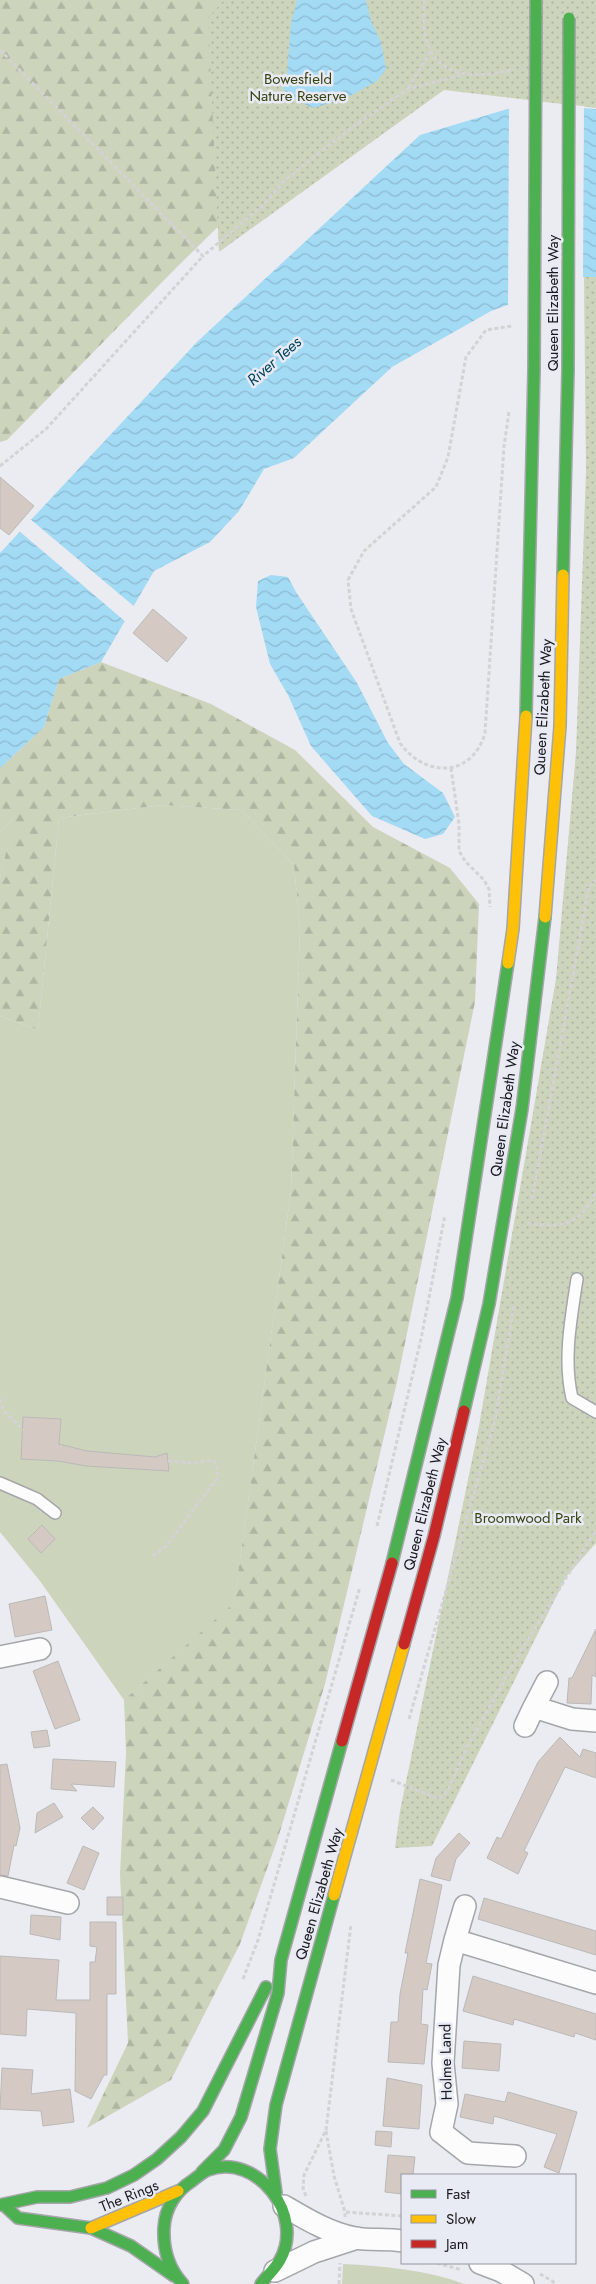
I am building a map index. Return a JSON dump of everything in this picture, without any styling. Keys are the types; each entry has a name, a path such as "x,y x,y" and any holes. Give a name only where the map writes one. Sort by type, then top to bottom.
{"street":[{"name":"Queen Elizabeth Way","path":"178,2191 202,2172 224,2150 241,2117 278,1993 281,1960 402,1528 457,1298 488,1104 513,929 526,725 534,370 536,0"},
{"name":"Queen Elizabeth Way","path":"268,2278 285,2250 288,2228 270,2167 269,2140 276,2105 434,1536 489,1304 522,1109 544,928 560,726 568,370 569,14"},
{"path":"0,1657 40,1649"},
{"path":"526,1726 547,1682"},
{"path":"534,1707 572,1719 596,1721"},
{"path":"0,1887 68,1903"},
{"name":"Holme Land","path":"465,1906 449,1965 443,2063 447,2104 440,2132 468,2153 515,2156"},
{"path":"455,1940 596,1983"},
{"path":"2,2206 37,2197 70,2197 107,2188 134,2175 157,2159 181,2138 203,2111 281,1960"},
{"path":"202,2172 220,2168 240,2169 263,2180 280,2199 321,2219 347,2239"},
{"path":"178,2191 165,2216 163,2241 167,2260 178,2280"},
{"name":"The Rings","path":"91,2228 178,2191"},
{"name":"The Rings","path":"2,2206 18,2218 91,2228 131,2246 178,2280"},
{"path":"268,2278 314,2252 347,2239 388,2238 401,2241"},
{"path":"483,2264 501,2271 523,2284"}],"lane":[{"path":"577,1279 572,1313 568,1379 572,1398 596,1412"},
{"path":"0,1483 37,1499 55,1513"}],"path":[{"path":"424,0 425,34 431,51 443,65 462,74"},
{"path":"0,50 203,256"},
{"path":"408,88 431,51"},
{"path":"0,466 46,429 203,256 262,206 285,180 347,131 408,88 462,74 495,74 519,67"},
{"path":"509,408 504,446 486,733 482,744 465,762 451,768 438,768 425,765 408,754 400,743 351,608 348,580 364,551 436,487 448,457 466,357 486,330 522,326"},
{"path":"451,768 460,824 460,851 466,861 484,880 489,890 491,913"},
{"path":"527,1223 550,1226 569,1222 587,1210 596,1194"},
{"path":"375,1535 422,1339 447,1209"},
{"path":"0,1399 3,1410 23,1430"},
{"path":"153,1556 166,1546 218,1477 217,1465 213,1460 194,1463 168,1461"},
{"path":"389,1789 391,1780 439,1799 448,1790 466,1748 522,1649 596,1530"},
{"path":"241,1984 258,1940 361,1582"},
{"path":"339,2284 347,2239 345,2212 334,2176 326,2130 352,1915"},
{"path":"308,2198 303,2188 304,2175 326,2130"},
{"path":"321,2219 345,2212 401,2216"}],"green space":[{"path":"0,0 408,0 297,149 176,268 7,440 0,442"},
{"name":"Bowesfield Nature Reserve","path":"224,0 596,0 596,108 444,90 219,252 208,18"},
{"name":"Broomwood Park","path":"584,277 596,277 596,1543 566,1577 432,1846 395,1848 400,1811 479,1426 556,979 576,752 586,472"},
{"path":"101,662 211,704 295,750 373,827 450,868 479,904 475,1002 397,1382 325,1684 278,1838 240,1944 171,2080 87,2128 128,2043 120,1874 126,1753 124,1700 234,1603 291,1191 300,928 294,865 241,810 162,805 59,818 38,1030 0,1016 0,877 15,817 0,831 0,768 44,727 59,679"},
{"path":"162,805 241,810 294,865 300,928 291,1191 234,1604 124,1700 40,1581 0,1532 0,1016 38,1030 59,818"},
{"path":"16,816 0,877 0,831"},
{"path":"343,2264 374,2266 436,2275 465,2284 342,2284"}],"water":[{"path":"297,0 366,0 371,21 381,42 386,69 377,81 350,96 314,108 292,99 283,89 287,75 291,23"},
{"name":"River Tees","path":"524,104 596,109 596,277 584,277 491,311 392,367 294,458 264,469 239,511 210,542 154,571 101,662 59,679 44,727 0,768 0,553 197,342 420,135"},
{"path":"271,575 288,577 357,683 388,743 404,764 443,793 455,817 443,834 425,839 372,816 311,746 288,695 270,664 256,607 258,581"}],"pier":[{"path":"524,102 584,106 583,280 508,308 509,106"},
{"path":"29,518 136,608 127,623 18,530"}],"building":[{"path":"0,477 34,506 9,535 0,528"},
{"path":"153,609 187,638 167,662 133,633"},
{"path":"23,1417 61,1419 59,1444 87,1451 155,1457 167,1453 169,1471 86,1466 58,1461 21,1459"},
{"path":"42,1525 55,1539 41,1553 28,1539"},
{"path":"45,1596 52,1630 15,1637 9,1604"},
{"path":"596,1629 596,1677 592,1675 591,1704 567,1703 569,1678 572,1678"},
{"path":"58,1661 80,1720 55,1729 33,1671"},
{"path":"47,1730 50,1746 34,1748 31,1732"},
{"path":"560,1737 580,1757 583,1749 596,1753 596,1778 565,1767 524,1851 528,1853 518,1874 487,1858 497,1837 501,1839 538,1762"},
{"path":"53,1759 116,1762 114,1787 71,1784 77,1791 51,1789"},
{"path":"7,1764 20,1828 16,1846 14,1845 8,1876 0,1875 0,1765"},
{"path":"54,1803 63,1817 35,1833 37,1813"},
{"path":"93,1807 104,1818 93,1830 81,1818"},
{"path":"459,1833 470,1843 456,1859 450,1881 431,1876 436,1858"},
{"path":"83,1846 99,1853 84,1890 67,1883"},
{"path":"420,1879 442,1885 426,1963 432,1964 427,1990 423,1989 421,2024 428,2025 424,2064 388,2062 391,2022 398,2022 400,1994 408,1953 405,1953"},
{"path":"107,1897 123,1897 123,1915 107,1915"},
{"path":"484,1898 596,1931 596,1955 478,1919"},
{"path":"31,1915 61,1917 60,1940 30,1934"},
{"path":"90,1922 116,1922 116,1994 107,1994 107,2075 104,2075 91,2099 75,2091 76,2013 27,2009 26,2036 0,2034 0,1956 59,1960 56,2000 90,2000 90,1962 95,1962 97,1947 90,1946"},
{"path":"473,1976 596,2014 596,2040 575,2033 574,2037 514,2019 513,2025 463,2011"},
{"path":"464,2041 501,2044 499,2071 462,2068"},
{"path":"2,2068 33,2070 31,2094 70,2089 74,2122 43,2126 41,2111 0,2109"},
{"path":"387,2078 422,2085 419,2129 383,2126"},
{"path":"508,2092 577,2112 559,2173 544,2167 557,2134 494,2116 493,2124 460,2117 465,2094 505,2102"},
{"path":"376,2131 392,2132 391,2147 375,2145"},
{"path":"388,2155 415,2157 413,2174 401,2174 401,2194 385,2192"}],"traffic: fast":[{"path":"536,0 536,18"},
{"path":"534,370 536,18"},
{"path":"568,370 569,18"},
{"path":"526,716 534,370"},
{"path":"563,575 568,370"},
{"path":"464,1411 489,1304 522,1109 545,917"},
{"path":"392,1563 457,1298 508,963"},
{"path":"202,2172 224,2150 241,2117 278,1993 281,1960 342,1741"},
{"path":"276,2193 270,2149 276,2105 334,1895"},
{"path":"0,2205 37,2197 70,2197 107,2188 134,2175 157,2159 181,2137 203,2111 266,1987"},
{"path":"183,2284 170,2265 164,2243 164,2228 169,2207 176,2195 202,2173 226,2167 244,2170 259,2179 272,2192 281,2207 286,2225 286,2243 280,2260 261,2284"},
{"path":"5,2206 18,2218 91,2228 131,2246 174,2276"}],"traffic: slow":[{"path":"545,917 560,726 563,575"},
{"path":"508,963 513,929 526,716"},
{"path":"334,1895 404,1644"},
{"path":"91,2228 178,2191"}],"traffic: jam":[{"path":"404,1644 434,1536 464,1411"},
{"path":"342,1741 392,1563"}]}
